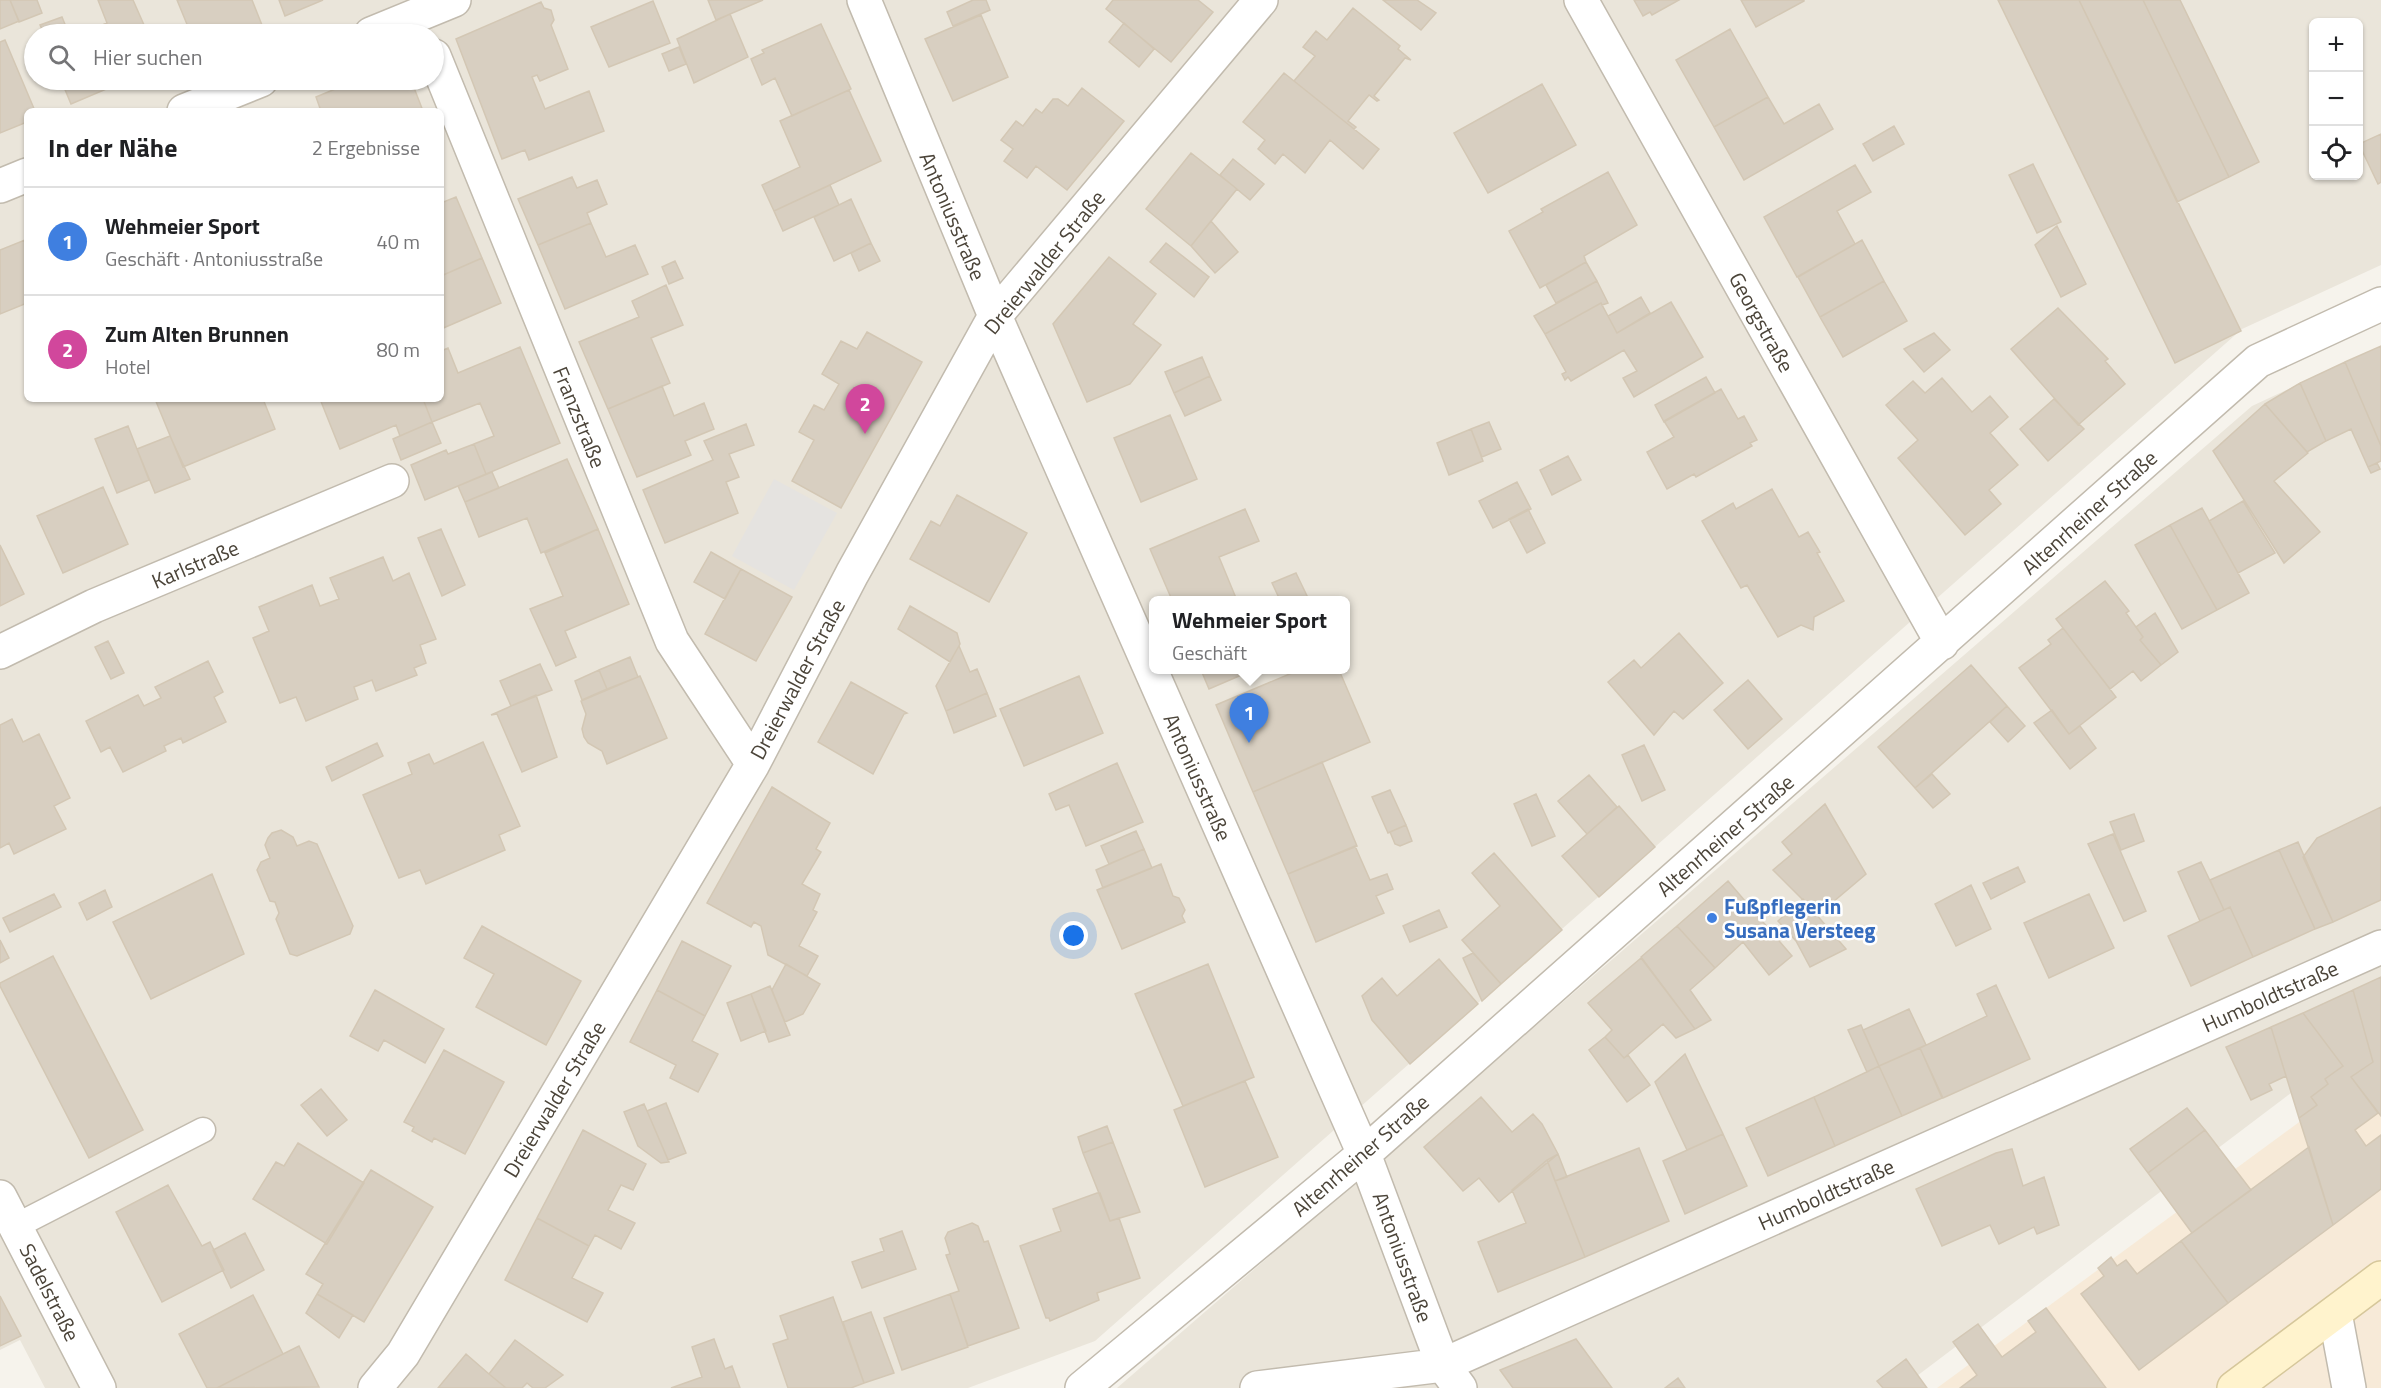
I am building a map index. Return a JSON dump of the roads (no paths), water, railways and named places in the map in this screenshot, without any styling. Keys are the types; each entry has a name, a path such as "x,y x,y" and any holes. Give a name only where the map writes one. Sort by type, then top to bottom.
{"main road":[{"path":"2234,1388 2381,1278"}],"street":[{"path":"399,24 454,0"},
{"name":"Antoniusstraße","path":"864,0 995,316 1149,666"},
{"name":"Dreierwalder Straße","path":"375,1388 403,1354 753,764 852,574 995,316 1261,0"},
{"name":"Georgstraße","path":"1581,0 1942,643"},
{"name":"Franzstraße","path":"444,81 672,641 753,764"},
{"path":"191,108 236,90"},
{"path":"0,186 24,176"},
{"name":"Altenrheiner Straße","path":"1082,1388 1364,1154 2258,361 2381,304"},
{"name":"Karlstraße","path":"0,652 94,606 392,482"},
{"name":"Antoniusstraße","path":"1153,674 1364,1154 1451,1376"},
{"name":"Humboldtstraße","path":"1257,1388 1451,1376 2381,947"},
{"name":"Sadelstraße","path":"0,1197 99,1388"},
{"path":"2335,1313 2349,1388"}],"lane":[{"path":"16,1226 203,1130"}],"place":[{"name":"Zum Alten Brunnen","path":"865,434"},
{"name":"Wehmeier Sport","path":"1249,743"},
{"name":"Fußpflegerin Susana Versteeg","path":"1712,918"}]}
